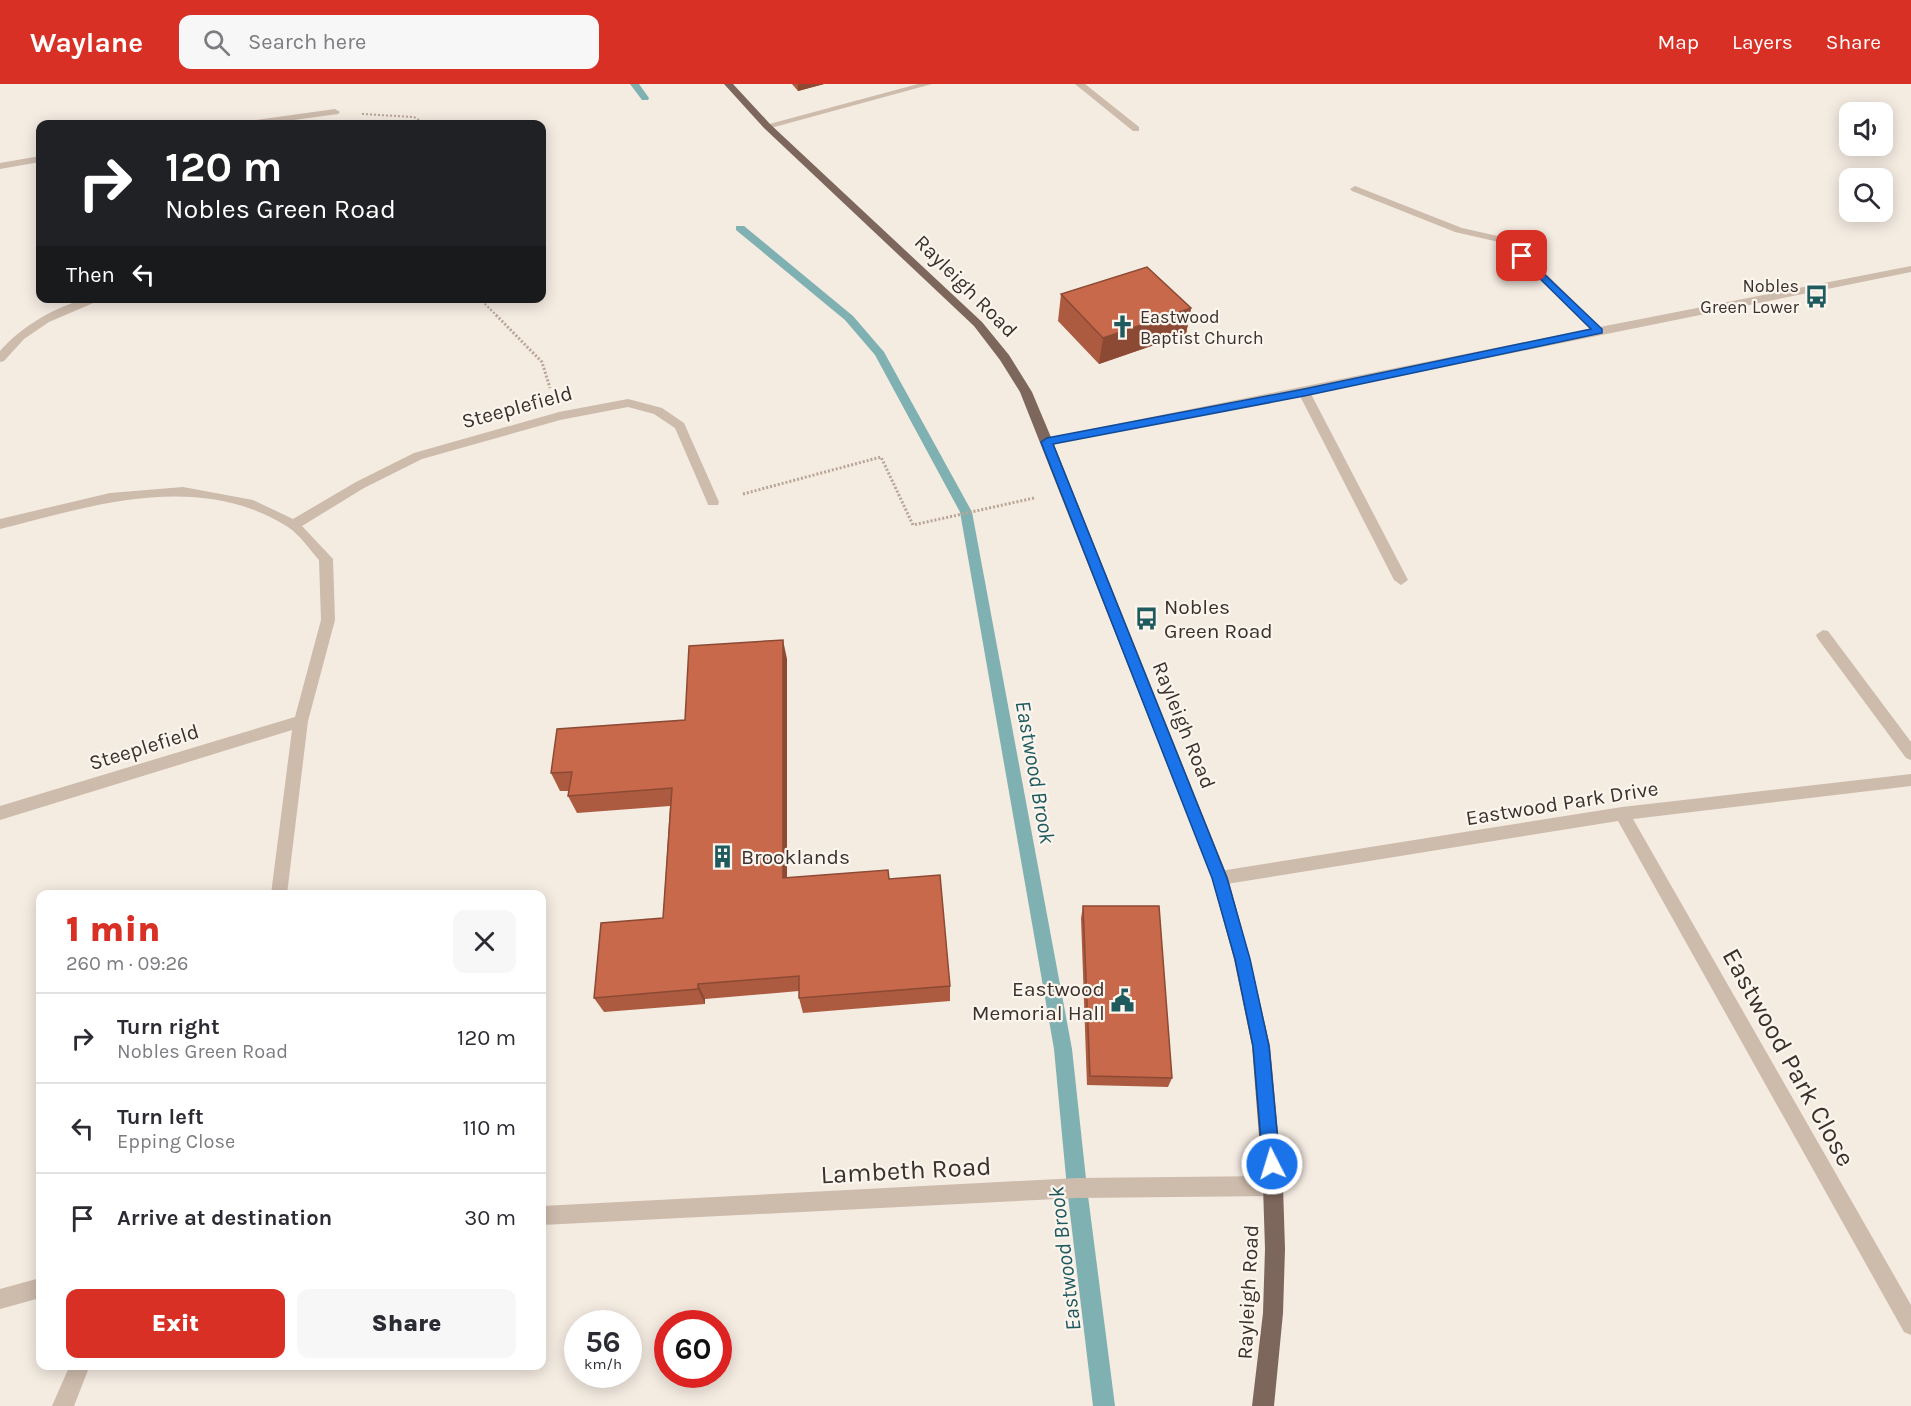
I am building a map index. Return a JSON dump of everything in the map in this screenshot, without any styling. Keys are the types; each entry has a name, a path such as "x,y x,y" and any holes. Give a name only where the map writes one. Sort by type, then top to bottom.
{"main road":[{"name":"Rayleigh Road","path":"728,84 767,126 978,324 1005,358 1026,392 1047,442 1220,878 1242,959 1261,1046 1274,1186 1273,1313 1263,1406"}],"street":[{"path":"767,126 928,84"},
{"path":"1080,84 1136,129"},
{"path":"278,120 335,112"},
{"path":"0,166 36,160"},
{"path":"1355,189 1459,230 1507,241 1598,331"},
{"path":"1047,442 1598,331 1908,273"},
{"path":"0,358 14,340 70,306 81,303"},
{"path":"1304,392 1401,580"},
{"name":"Steeplefield","path":"294,525 360,485 417,456 560,416 628,403 658,411 680,426 713,502"},
{"path":"0,524 110,497 183,491 248,503 294,525 326,560 328,620 301,721 280,890"},
{"path":"1823,635 1911,754"},
{"name":"Steeplefield","path":"0,813 301,721"},
{"name":"Eastwood Park Drive","path":"1220,878 1622,814 1911,780"},
{"name":"Eastwood Park Close","path":"1622,814 1911,1325"},
{"name":"Lambeth Road","path":"546,1216 1077,1188 1274,1186"},
{"path":"0,1299 36,1289"},
{"path":"63,1406 78,1370"}],"path":[{"path":"335,112 414,117 419,120"},
{"path":"484,303 542,362 560,416"},
{"path":"713,502 881,457 913,525 989,506 1067,492"}],"building":[{"path":"1147,267 1191,308 1103,338 1061,294"},
{"name":"Brooklands","path":"783,640 783,878 888,870 889,879 940,875 950,986 799,998 799,976 698,984 698,989 594,998 601,923 663,918 672,788 568,796 572,772 551,773 557,729 685,720 689,646"},
{"name":"Eastwood Memorial Hall","path":"1083,906 1159,906 1172,1078 1090,1076"}],"waterway":[{"name":"Eastwood Brook","path":"634,84 645,98"},
{"name":"Eastwood Brook","path":"740,228 849,318 880,354 966,512 1063,1049 1077,1188 1104,1406"}],"place":[{"name":"Nobles Green Lower","path":"1817,296"},
{"name":"Eastwood Baptist Church","path":"1122,327"},
{"name":"Nobles Green Road","path":"1146,619"},
{"name":"Brooklands","path":"723,857"},
{"name":"Eastwood Memorial Hall","path":"1123,1001"}],"route":[{"path":"1272,1164 1261,1046 1242,959 1220,878 1047,442 1598,331 1522,256"}]}
